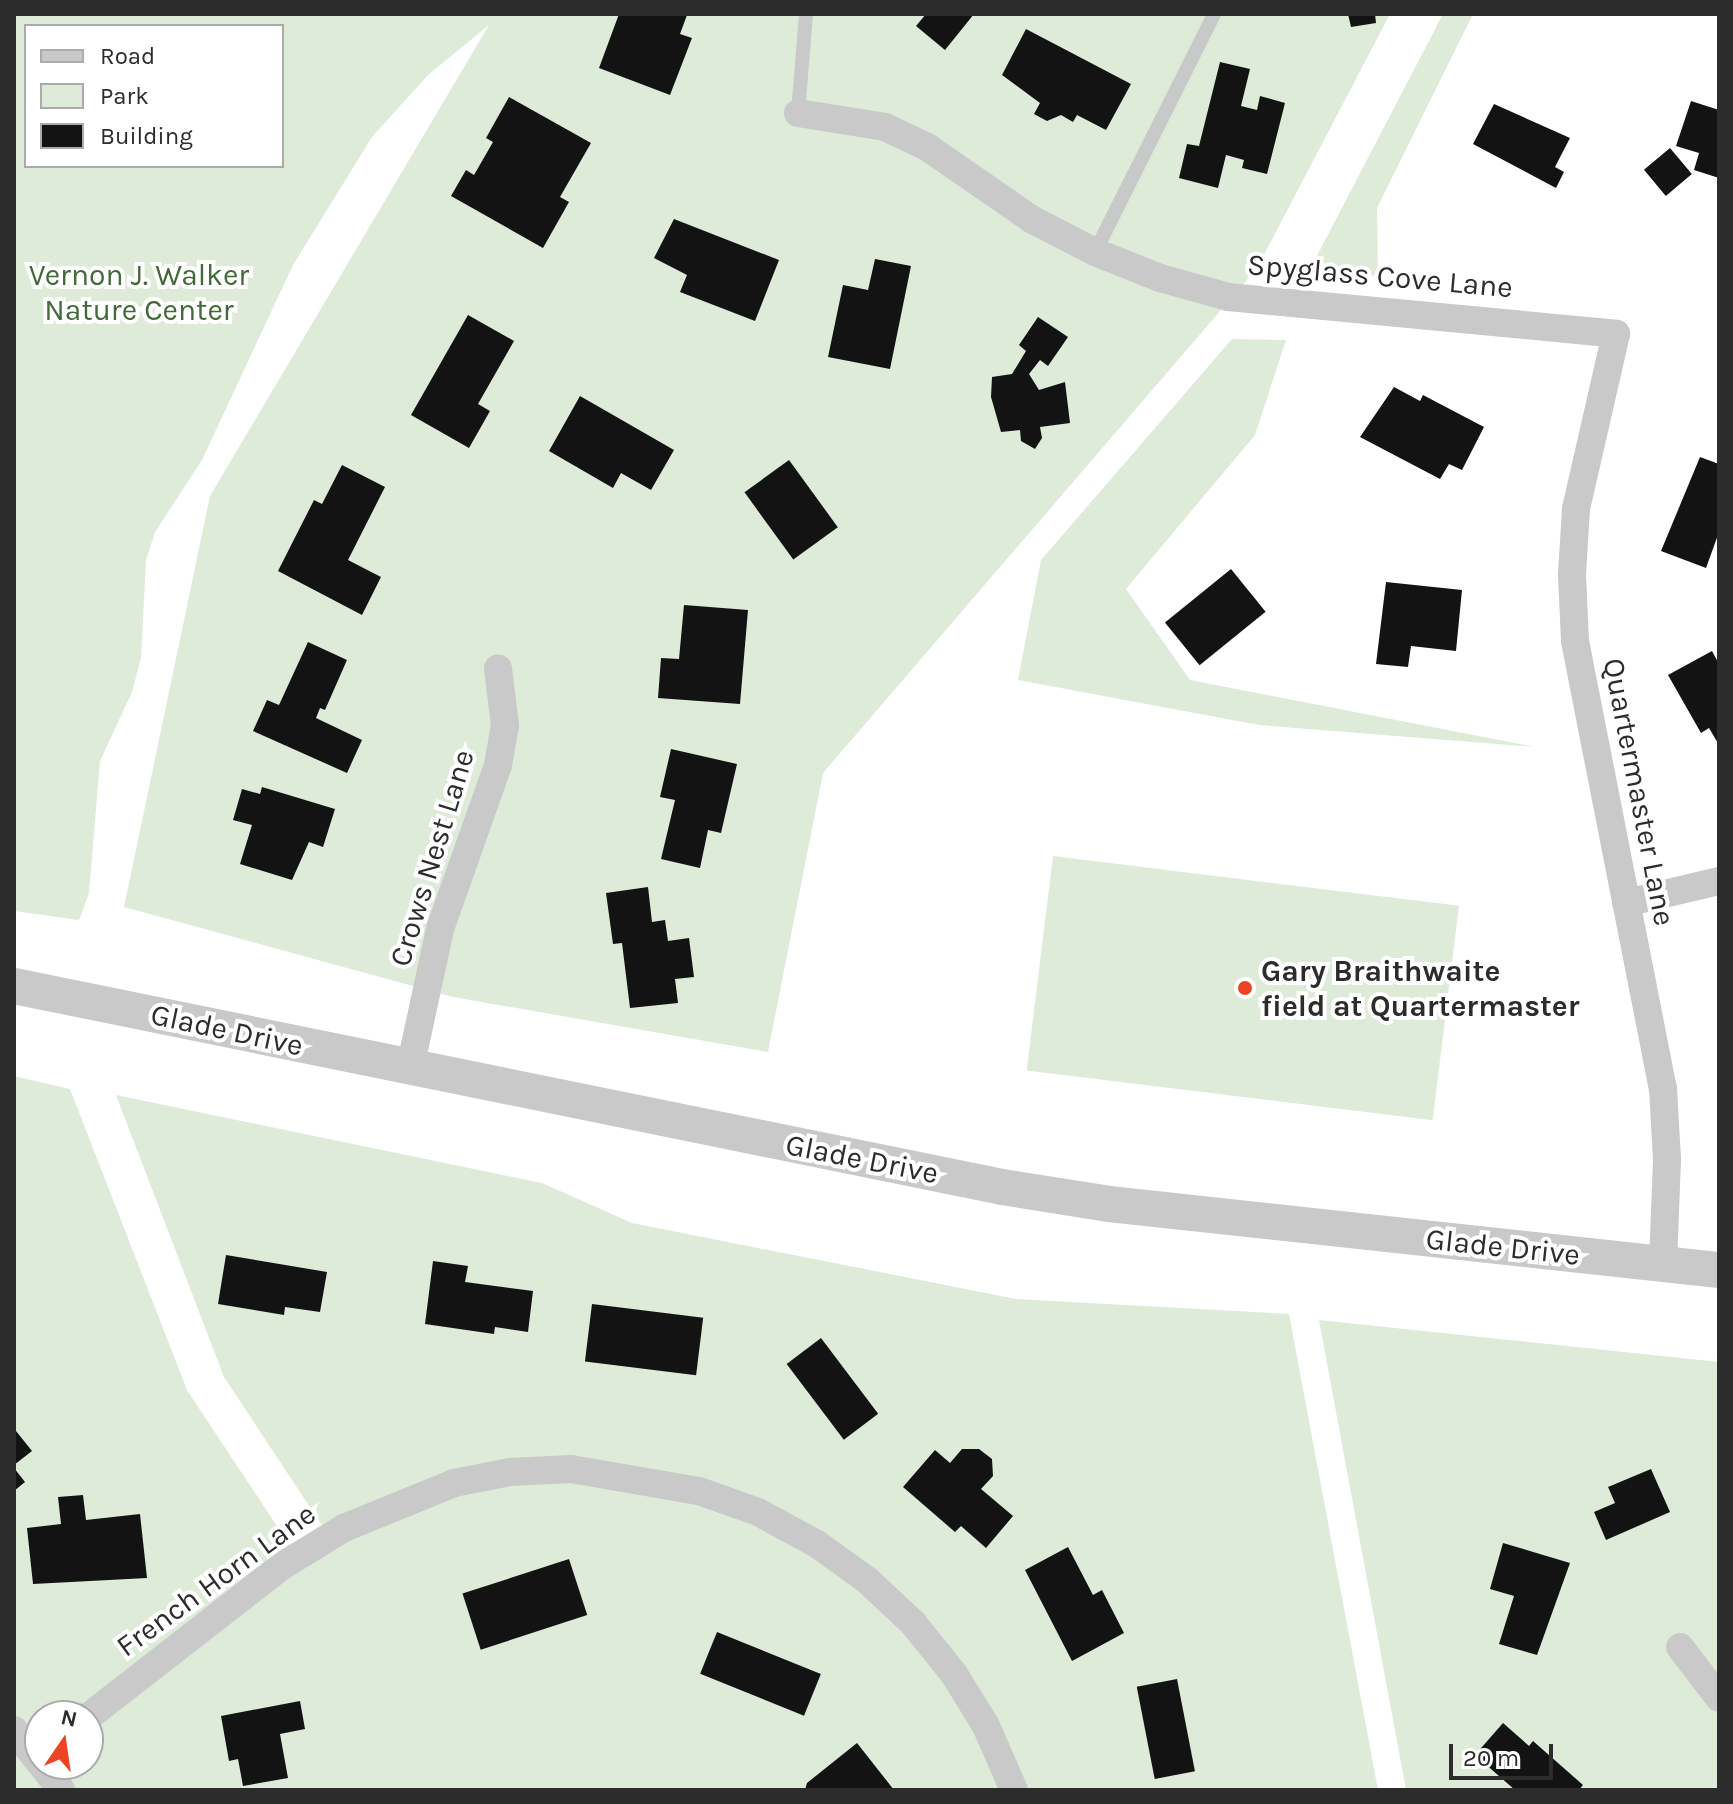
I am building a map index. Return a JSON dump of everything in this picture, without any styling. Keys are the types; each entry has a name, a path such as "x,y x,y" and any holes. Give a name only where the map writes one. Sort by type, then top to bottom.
{"street":[{"name":"Spyglass Cove Lane","path":"798,113 845,118 899,134 927,147 1033,220 1095,252 1160,278 1228,297 1616,334"},
{"name":"Quartermaster Lane","path":"1616,334 1576,509 1572,575 1575,641 1663,1088 1667,1160 1663,1265"},
{"name":"Crows Nest Lane","path":"410,1068 440,929 498,765 505,726 498,668"},
{"path":"1626,903 1719,881"},
{"name":"Glade Drive","path":"14,986 410,1068 1094,1202 1719,1270"},
{"name":"French Horn Lane","path":"104,1705 282,1566 344,1528 454,1483 510,1472 571,1469 699,1491 758,1512 817,1544 867,1580 913,1623 954,1674 986,1726 1014,1790"},
{"path":"1680,1647 1719,1698"}],"lane":[{"path":"798,113 806,14"},
{"path":"1095,252 1214,14"}],"green space":[{"name":"Vernon J. Walker Nature Center","path":"14,14 1390,14 1257,268 823,773 768,1052 453,997 124,907 210,496 489,25 428,75 372,137 293,265 202,460 155,532 146,560 141,658 132,692 100,761 89,893 79,920 14,911"},
{"path":"1443,14 1473,14 1377,208 1378,276 1309,271"},
{"path":"1232,339 1286,340 1255,435 1126,589 1190,680 1535,747 1259,725 1018,680 1041,560"},
{"name":"Gary Braithwaite field at Quartermaster","path":"1053,856 1459,906 1433,1120 1027,1070"},
{"path":"14,1076 70,1089 187,1390 304,1567 329,1536 224,1377 116,1095 542,1183 632,1223 1016,1299 1289,1314 1378,1790 14,1790"},
{"path":"1319,1320 1719,1362 1719,1790 1406,1790"}],"building":[{"path":"619,14 687,15 680,34 692,38 670,95 599,68"},
{"path":"926,14 974,14 945,50 916,26"},
{"path":"1348,14 1375,14 1376,23 1351,27"},
{"path":"1026,29 1131,84 1106,130 1077,115 1073,122 1061,115 1047,121 1034,114 1040,103 1002,75"},
{"path":"1220,62 1250,69 1241,106 1257,110 1260,96 1285,103 1267,174 1242,168 1244,160 1226,155 1218,188 1179,178 1187,144 1199,146"},
{"path":"509,97 591,143 560,197 569,202 543,248 451,196 466,170 474,175 493,142 486,138"},
{"path":"1691,101 1719,110 1719,178 1694,170 1699,153 1676,146"},
{"path":"1494,104 1570,138 1555,167 1564,172 1556,188 1473,144"},
{"path":"1670,148 1692,174 1666,196 1644,170"},
{"path":"674,219 779,260 755,321 680,292 687,275 654,258"},
{"path":"875,259 911,266 890,369 828,357 843,285 868,290"},
{"path":"468,315 514,341 478,404 490,411 469,448 411,415"},
{"path":"1038,317 1068,337 1048,366 1040,360 1029,374 1039,390 1065,382 1070,423 1040,427 1042,438 1035,449 1021,441 1020,430 1001,432 991,397 992,377 1012,374 1026,351 1019,345"},
{"path":"1394,387 1420,401 1423,395 1484,427 1462,470 1449,464 1440,479 1360,437"},
{"path":"580,396 674,450 651,490 621,473 613,488 549,451"},
{"path":"1700,457 1719,464 1719,532 1706,568 1661,551"},
{"path":"789,460 838,527 793,559 745,492"},
{"path":"342,465 385,487 348,560 381,577 362,615 278,571 314,500 322,504"},
{"path":"1231,569 1266,612 1200,665 1165,622"},
{"path":"1386,582 1462,590 1456,651 1411,646 1408,667 1376,664"},
{"path":"684,605 748,610 740,704 658,698 661,658 679,659"},
{"path":"308,642 347,660 325,710 320,708 316,718 362,740 347,773 253,731 267,700 279,705"},
{"path":"1712,651 1719,664 1719,745 1709,728 1701,733 1668,675"},
{"path":"671,749 737,764 721,833 708,830 700,868 661,859 675,800 660,797"},
{"path":"262,787 335,809 323,847 309,842 292,880 240,864 252,825 233,820 242,789 260,794"},
{"path":"648,887 652,922 665,920 668,941 689,938 694,977 675,979 678,1003 630,1008 622,943 613,944 606,893"},
{"path":"226,1255 327,1272 320,1312 285,1307 284,1315 218,1304"},
{"path":"433,1261 468,1266 465,1282 533,1291 528,1332 495,1327 494,1334 425,1324"},
{"path":"592,1304 703,1318 696,1375 585,1362"},
{"path":"821,1338 878,1414 844,1440 787,1364"},
{"path":"16,1431 32,1451 14,1465 14,1433"},
{"path":"962,1449 979,1449 992,1459 993,1476 981,1489 1013,1516 986,1548 961,1526 955,1532 903,1487 935,1450 950,1463"},
{"path":"14,1468 25,1482 14,1491"},
{"path":"1651,1469 1670,1512 1606,1540 1594,1512 1615,1503 1608,1487"},
{"path":"83,1495 86,1520 140,1514 147,1578 33,1584 27,1528 61,1524 58,1497"},
{"path":"1503,1543 1570,1563 1537,1655 1499,1644 1514,1596 1490,1589"},
{"path":"1068,1547 1093,1595 1102,1590 1124,1633 1072,1661 1025,1570"},
{"path":"569,1559 587,1615 481,1650 462,1594"},
{"path":"717,1632 821,1674 804,1716 700,1674"},
{"path":"1177,1679 1195,1771 1155,1779 1137,1687"},
{"path":"300,1701 305,1729 280,1734 288,1778 243,1786 238,1759 229,1761 221,1716"},
{"path":"1503,1723 1529,1746 1533,1741 1583,1785 1579,1790 1515,1790 1475,1755"},
{"path":"857,1743 894,1790 805,1790 807,1783"}],"place":[{"name":"Gary Braithwaite field at Quartermaster","path":"1245,988"}]}
